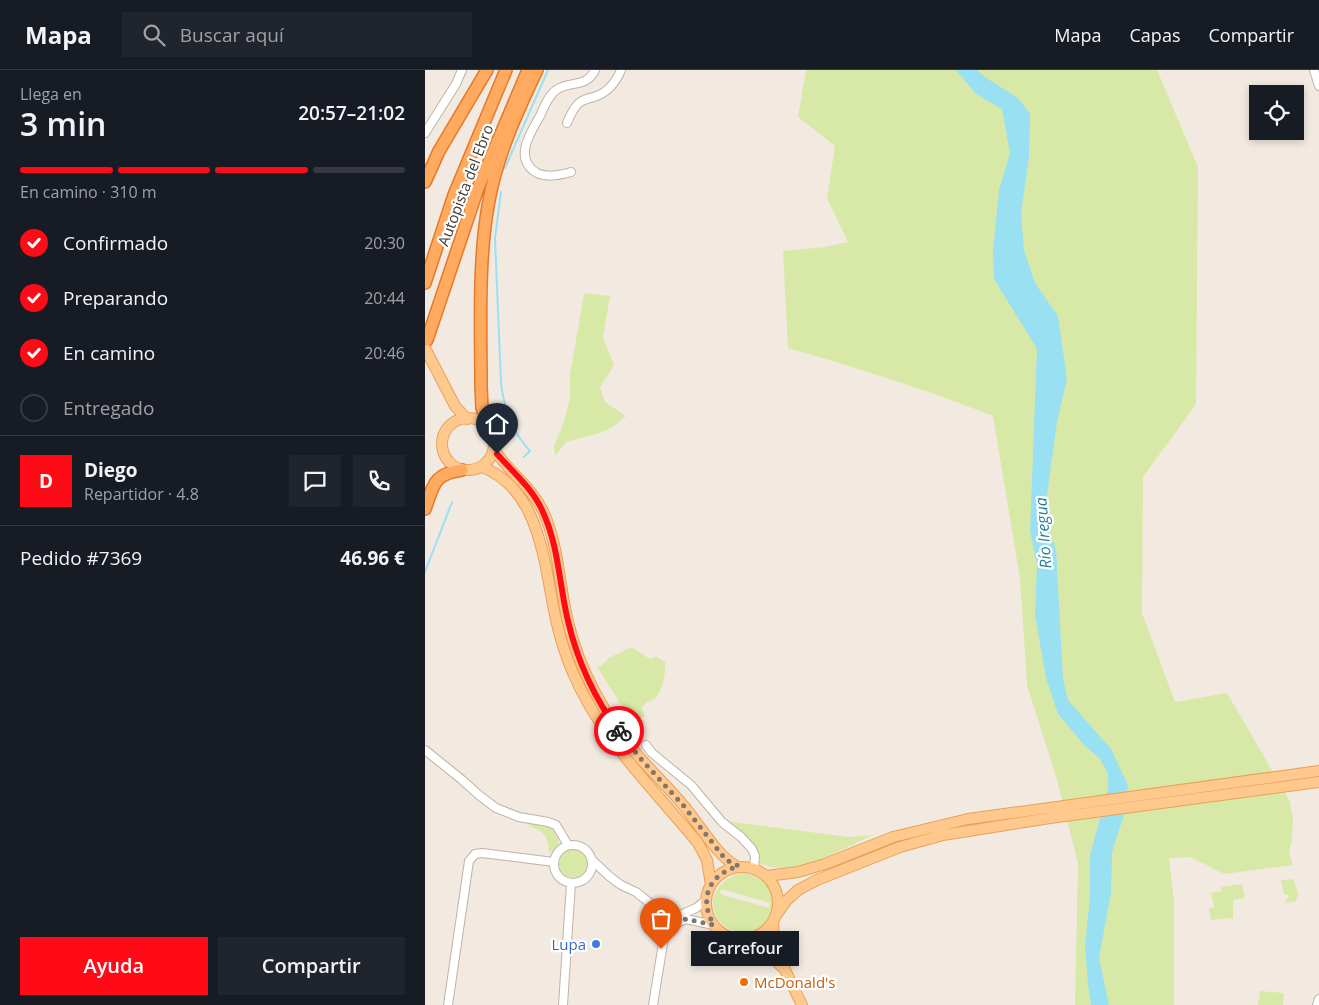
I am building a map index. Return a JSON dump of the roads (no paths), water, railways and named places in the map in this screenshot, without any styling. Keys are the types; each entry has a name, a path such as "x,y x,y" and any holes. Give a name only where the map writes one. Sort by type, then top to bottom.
{"highway":[{"path":"425,182 439,152 487,70"},
{"name":"Autopista del Ebro","path":"425,283 455,195 506,70"},
{"name":"Autopista del Ebro","path":"426,344 478,188 527,70"},
{"path":"489,428 482,408 481,391 483,256 488,207 499,159 537,70"},
{"path":"425,509 435,482 449,471 461,470"}],"main road":[{"path":"426,344 455,406 467,418"},
{"path":"455,406 455,422"},
{"path":"467,418 477,420 489,428 493,437 494,449 489,460 482,467 472,470 461,470 449,461 443,447 445,432 455,422 467,418"},
{"path":"494,449 534,495 543,512 559,566 568,622 573,640 589,681 609,718 640,758 683,805 726,860 739,866 754,868 767,876 772,882 778,897 775,918 775,940 785,970 802,1005"},
{"path":"482,467 496,473 506,481 525,506 532,520 542,549 555,618 564,649 574,675 595,717 623,756 698,843 707,860 711,885"},
{"path":"767,876 825,864 893,837 940,824 1049,807 1319,771"},
{"path":"748,939 760,935 775,918 786,901 798,890 817,880 900,847 967,830 1319,782"},
{"path":"739,866 720,874 711,885 706,900 707,913 714,925 724,934 731,937 748,939 758,944 785,970"}],"street":[{"path":"425,133 456,84 462,70"},
{"path":"571,172 548,176 536,172 527,164 524,153 526,142 554,91 564,86 583,82 595,70"},
{"path":"567,123 574,109 579,104 609,88 621,70"},
{"path":"1314,70 1319,86"},
{"path":"646,745 652,753 691,785 722,822 741,837 755,856 754,868"},
{"path":"425,750 496,808 519,817 556,825 568,845"},
{"path":"589,874 592,866 591,860 589,854 581,847 568,845 557,853 554,862 557,873 560,878 571,883 583,880 589,874 601,869"},
{"path":"448,1005 467,867 472,857 482,853 554,862"},
{"path":"591,860 621,885 636,892 660,912 714,925"},
{"path":"563,1005 571,883"},
{"path":"675,917 695,908 706,900"},
{"path":"653,1005 665,931 660,912"},
{"path":"665,931 686,919"},
{"path":"1317,1005 1319,999"}],"water":[{"name":"Río Iregua","path":"956,70 977,70 1018,98 1030,114 1029,157 1021,214 1024,250 1035,283 1058,316 1067,379 1057,422 1046,502 1049,532 1056,549 1063,679 1068,700 1111,749 1128,785 1123,818 1112,852 1111,892 1099,958 1109,1005 1091,1005 1085,946 1090,896 1090,855 1108,789 1108,773 1099,758 1084,745 1058,714 1046,678 1035,615 1037,565 1030,531 1037,349 994,279 993,252 999,190 1010,153 1002,109 976,94"}],"waterway":[{"path":"505,168 548,70"},
{"path":"501,192 495,238 501,383 504,402 510,419 518,436 530,451 524,457"},
{"path":"425,572 452,502"}],"place":[{"name":"Lupa","path":"596,944"},
{"name":"Carrefour","path":"661,949"},
{"name":"McDonald's","path":"744,982"}]}
